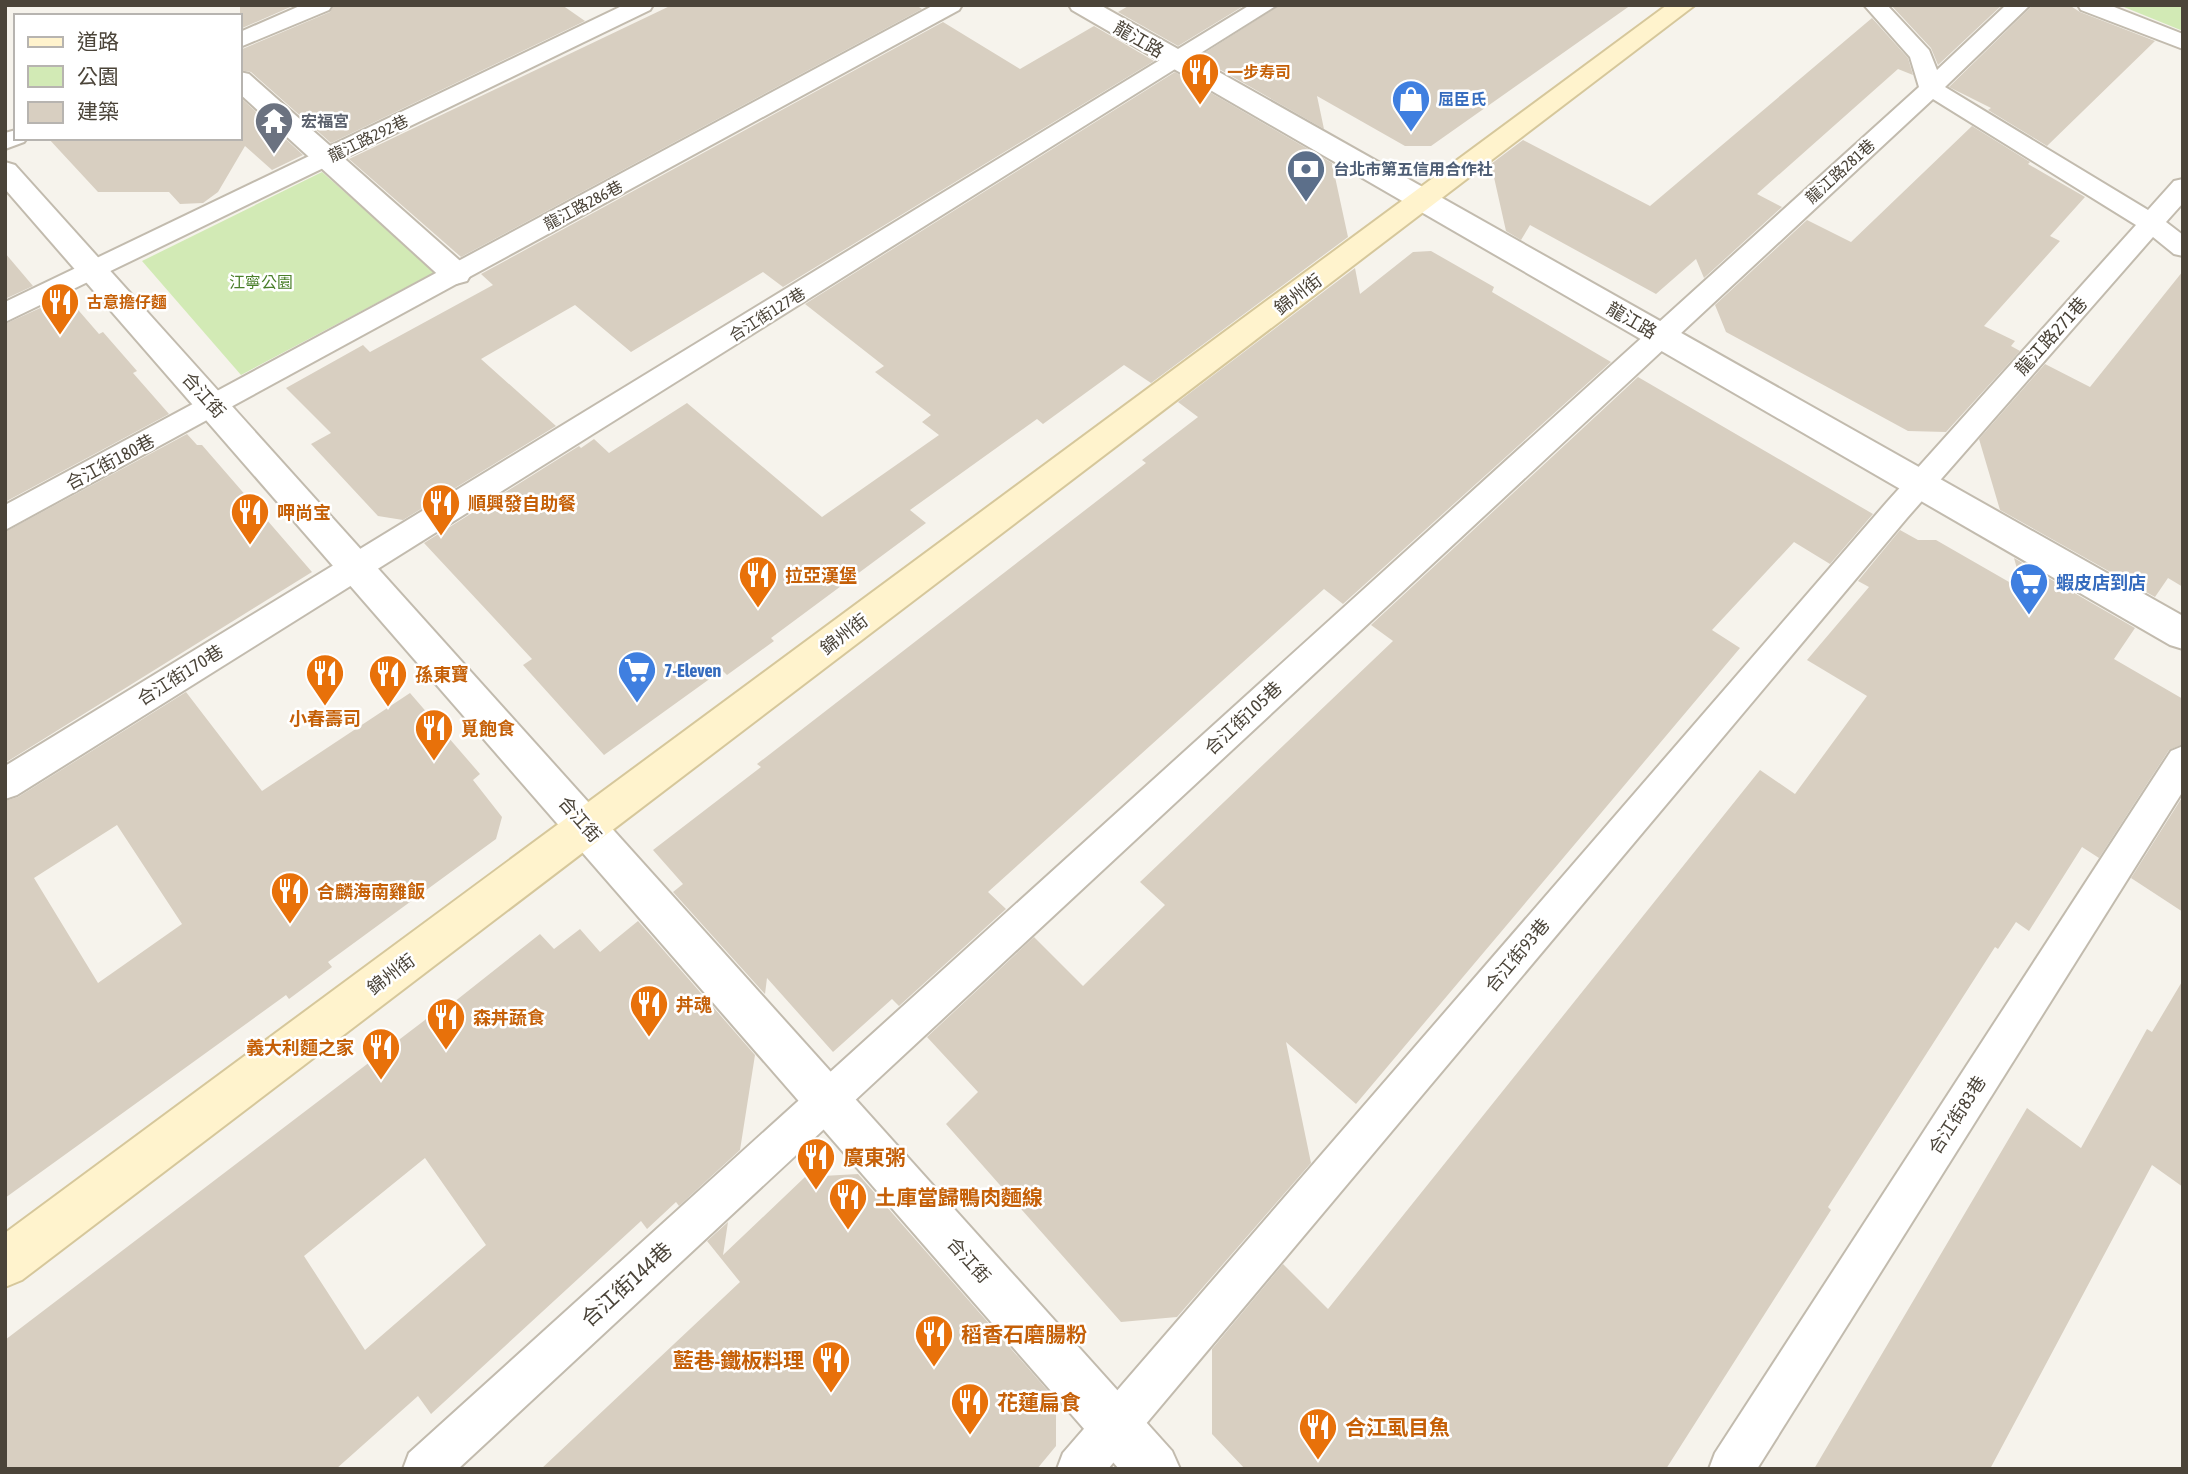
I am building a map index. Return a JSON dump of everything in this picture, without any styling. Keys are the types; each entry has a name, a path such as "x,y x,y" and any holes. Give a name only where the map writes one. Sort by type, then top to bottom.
{"street":[{"name":"龍江路","path":"1081,5 2183,634"},
{"name":"錦州街","path":"5,1263 1683,5"},
{"path":"242,82 456,274"},
{"name":"合江街","path":"5,170 1154,1469"}],"lane":[{"path":"242,39 321,5"},
{"name":"龍江路292巷","path":"5,313 642,5"},
{"name":"龍江路286巷","path":"214,406 951,5"},
{"name":"合江街127巷","path":"355,567 1266,5"},
{"path":"1875,5 1921,55 1931,88 2151,223 2183,248"},
{"name":"龍江路281巷","path":"1659,336 2019,5"},
{"path":"2089,5 2183,42"},
{"name":"龍江路271巷","path":"1919,484 2183,187"},
{"name":"合江街105巷","path":"828,1100 1659,336"},
{"name":"合江街180巷","path":"5,519 214,406"},
{"name":"合江街93巷","path":"1079,1469 1919,484"},
{"name":"合江街170巷","path":"5,784 355,567"},
{"name":"合江街83巷","path":"1731,1469 2183,761"},
{"name":"合江街144巷","path":"425,1469 828,1100"}],"green space":[{"path":"2119,5 2183,5 2183,31"},
{"name":"江寧公園","path":"322,172 435,272 241,375 142,261"}],"building":[{"path":"240,5 295,5 242,28"},
{"path":"334,5 562,5 585,21 331,143 251,72 242,70 242,49 330,12"},
{"path":"672,5 916,5 922,9 461,257 349,159"},
{"path":"1130,5 1245,5 1178,46 1118,12"},
{"path":"1280,5 1631,5 1431,146 1405,146 1317,96 1324,129 1198,57"},
{"path":"1891,5 2002,5 1938,65 1931,48"},
{"path":"2033,5 2069,5 2080,12 2155,41 2047,146 1988,110 1991,108 1949,87"},
{"path":"1872,18 1908,58 1913,75 1898,69 1757,194 1782,207 1704,278 1696,259 1656,294 1530,225 1521,240 1506,231 1491,164 1523,140 1650,206"},
{"path":"943,22 1020,69 1094,26 1154,61 783,287 763,272 631,352 575,305 481,359 556,426 403,520 378,516 311,444 331,433 286,388 363,345 370,352 493,285 481,274"},
{"path":"1175,72 1332,163 1348,237 1151,383 1124,365 1043,424 1037,419 910,510 926,523 771,638 774,641 727,675 722,670 604,755 523,665 532,659 424,543 579,446 581,448 594,439 609,453 687,403 822,517 939,435 922,422 931,415 875,372 884,366 805,304"},
{"path":"242,99 303,155 272,170 245,146 218,192 203,203 180,204 169,192 98,192 50,140 242,140"},
{"path":"1972,126 2030,162 2028,164 2085,197 2050,236 2060,241 1984,326 2015,341 2011,346 2020,351 1946,432 1908,431 1726,332 1715,305 1807,220 1851,242"},
{"path":"1431,251 1494,287 1492,292 1611,362 1343,604 1324,589 988,892 1006,909 899,1006 892,999 833,1052 767,978 765,994 673,892 683,884 653,850 761,767 757,764 1146,463 1142,460 1198,417 1178,402 1355,268 1360,294 1413,252"},
{"path":"5,253 33,286 5,299"},
{"path":"2183,271 2183,587 2168,578 2155,597 2000,510 1979,439 2045,364 2090,387"},
{"path":"49,304 56,313 73,304 99,334 103,332 137,371 133,373 169,414 5,502 5,324"},
{"path":"1638,377 1873,514 1830,564 1794,542 1712,630 1740,648 1356,1104 1286,1042 1311,1163 1177,1317 1121,1322 946,1124 978,1092 927,1037 1034,937 1083,986 1165,905 1140,882 1393,641 1371,625"},
{"path":"187,434 197,445 202,445 312,572 5,763 5,532"},
{"path":"1900,530 1918,540 1936,540 2023,590 2014,558 2135,628 2114,659 2183,699 2183,744 2169,750 2099,858 2082,847 2029,931 2016,922 1998,949 1995,947 1828,1207 1831,1210 1666,1469 1245,1469 1212,1434 1212,1349 1283,1264 1328,1309 1760,770 1795,794 1867,696 1807,660 1869,587 1858,581"},
{"path":"186,692 262,791 410,693 480,774 473,780 502,817 496,839 328,962 332,967 289,999 286,995 5,1198 5,801 18,797","holes":["117,825 182,924 98,983 34,878"]},
{"path":"2183,796 2183,912 2131,878"},
{"path":"638,921 755,1055 740,1150 679,1206 676,1202 647,1229 641,1221 431,1414 418,1396 336,1469 5,1469 5,1340 442,1007 444,1010 540,934 554,949 580,929 600,952","holes":["425,1158 486,1245 365,1350 304,1256"]},
{"path":"2183,980 2183,1187 2152,1165 1990,1469 1814,1469 2027,1108 2081,1148 2147,1029 2152,1032"},
{"path":"858,1174 1056,1400 1056,1446 1037,1469 541,1469 740,1282 707,1241 728,1222 723,1255 805,1177"}],"place":[{"name":"一步寿司","path":"1200,106"},
{"name":"屈臣氏","path":"1411,133"},
{"name":"宏福宮","path":"274,155"},
{"name":"台北市第五信用合作社","path":"1306,203"},
{"name":"古意擔仔麵","path":"60,336"},
{"name":"順興發自助餐","path":"441,537"},
{"name":"呷尚宝","path":"250,546"},
{"name":"拉亞漢堡","path":"758,609"},
{"name":"蝦皮店到店","path":"2029,616"},
{"name":"7-Eleven","path":"637,704"},
{"name":"小春壽司","path":"325,707"},
{"name":"孫東寶","path":"388,708"},
{"name":"覓飽食","path":"434,762"},
{"name":"合麟海南雞飯","path":"290,925"},
{"name":"丼魂","path":"649,1038"},
{"name":"森丼蔬食","path":"446,1051"},
{"name":"義大利麵之家","path":"381,1081"},
{"name":"廣東粥","path":"816,1191"},
{"name":"土庫當歸鴨肉麵線","path":"848,1231"},
{"name":"稻香石磨腸粉","path":"934,1368"},
{"name":"藍巷-鐵板料理","path":"831,1394"},
{"name":"花蓮扁食","path":"970,1436"},
{"name":"合江虱目魚","path":"1318,1461"}]}
